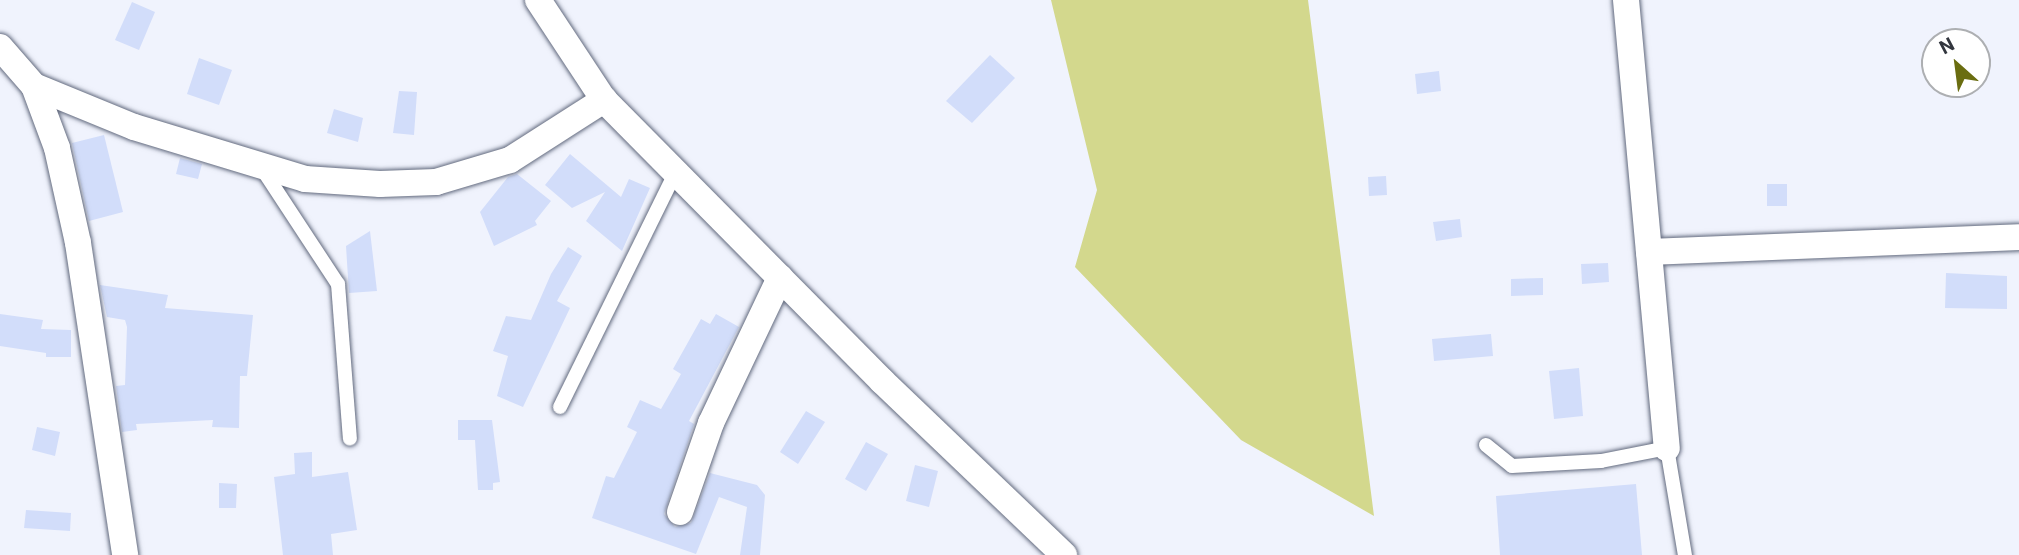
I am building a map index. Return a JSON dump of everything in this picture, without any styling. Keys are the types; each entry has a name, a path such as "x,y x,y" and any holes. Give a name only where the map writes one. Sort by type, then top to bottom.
{"street":[{"path":"538,0 604,100 780,278 1064,555"},
{"path":"1626,0 1667,448"},
{"path":"0,47 34,86 57,148 78,243 125,555"},
{"path":"34,86 134,127 306,179 436,182 510,160 604,100"},
{"path":"1649,252 2019,237"},
{"path":"680,512 711,423 780,278"}],"lane":[{"path":"261,166 338,284 350,439"},
{"path":"560,407 675,173"},
{"path":"1486,445 1512,466 1601,461 1667,448 1685,555"}],"green space":[{"path":"1051,0 1308,0 1374,516 1241,440 1075,267 1097,190"}],"building":[{"path":"132,2 155,12 139,50 115,40"},
{"path":"990,55 1015,78 972,123 946,101"},
{"path":"199,58 232,70 219,105 187,94"},
{"path":"1439,71 1441,91 1417,94 1415,74"},
{"path":"399,91 417,92 414,135 393,133"},
{"path":"334,109 363,118 358,142 327,133"},
{"path":"104,135 123,212 89,221 72,143"},
{"path":"570,154 621,197 629,179 650,188 622,251 586,221 605,192 572,208 545,185"},
{"path":"180,158 202,164 198,179 176,174"},
{"path":"517,174 551,201 535,221 537,225 494,246 480,212 508,177"},
{"path":"1386,176 1387,195 1369,196 1368,177"},
{"path":"1767,184 1787,184 1787,206 1767,206"},
{"path":"1460,219 1462,237 1436,241 1433,222"},
{"path":"370,231 377,291 349,293 346,246"},
{"path":"568,247 582,256 557,301 570,308 523,407 497,396 508,356 493,351 506,316 531,320 551,274"},
{"path":"1608,263 1609,282 1582,284 1581,264"},
{"path":"1946,273 2007,276 2007,309 1945,308"},
{"path":"1543,278 1543,295 1511,296 1511,279"},
{"path":"100,285 168,295 165,308 253,315 247,376 240,376 239,428 212,427 213,420 136,424 137,430 122,432 116,386 125,385 127,327 125,320 107,317"},
{"path":"0,314 43,320 41,329 71,330 71,357 46,357 46,353 0,346"},
{"path":"716,314 739,327 689,421 694,424 664,514 675,527 691,523 710,473 757,485 765,495 760,555 740,555 747,507 719,497 696,554 592,518 606,476 614,478 637,432 627,427 640,400 661,409 681,374 673,369 701,319 710,324"},
{"path":"1491,334 1493,356 1434,361 1432,339"},
{"path":"1579,368 1583,416 1554,419 1549,371"},
{"path":"806,411 825,422 798,464 780,452"},
{"path":"458,420 492,420 500,482 493,483 493,490 478,490 475,440 458,440"},
{"path":"37,427 60,432 55,456 32,450"},
{"path":"866,442 888,454 866,491 845,479"},
{"path":"312,452 312,477 348,472 357,530 331,534 333,555 283,555 274,477 295,474 294,453"},
{"path":"915,465 938,471 929,507 906,501"},
{"path":"219,483 237,484 236,508 219,508"},
{"path":"1636,484 1642,555 1500,555 1496,496"},
{"path":"26,510 71,513 70,531 24,528"}]}
